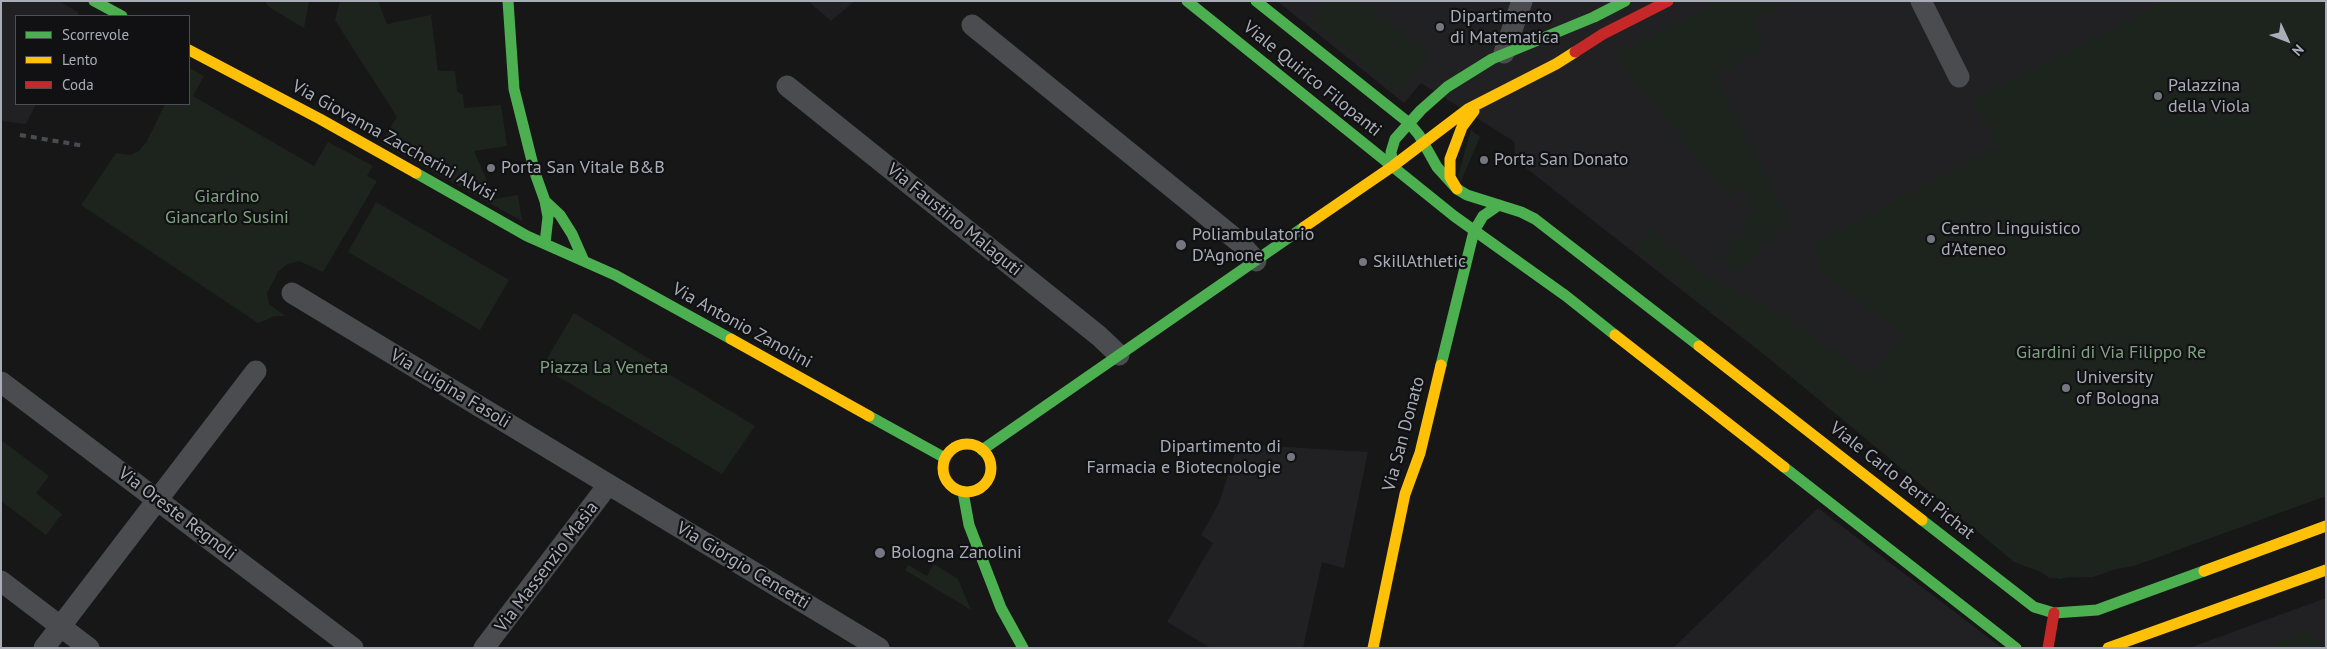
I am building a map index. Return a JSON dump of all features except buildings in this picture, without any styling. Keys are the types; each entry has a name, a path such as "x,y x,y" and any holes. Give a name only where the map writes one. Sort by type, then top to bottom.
{"main road":[{"path":"94,1 120,15"},
{"path":"508,1 514,89 535,173 545,201 548,217 545,243"},
{"name":"Viale Quirico Filopanti","path":"1187,1 1474,231"},
{"name":"Viale Quirico Filopanti","path":"1256,1 1409,123 1424,142 1437,168 1457,189"},
{"path":"1393,166 1391,147 1395,139 1447,87 1504,53 1594,17 1626,1"},
{"path":"982,450 1393,166 1468,109 1556,64 1603,34 1668,1"},
{"path":"1530,44 1603,34"},
{"name":"Via Giovanna Zaccherini Alvisi","path":"190,51 312,114 527,236 584,259"},
{"path":"1457,189 1450,177 1450,159 1462,127 1486,99"},
{"name":"Viale Carlo Berti Pichat","path":"1457,189 1534,219 1562,238 1814,441 2030,604 2054,613 2097,610 2326,526"},
{"path":"545,201 560,215 584,259"},
{"path":"1499,205 1483,216 1474,231 1566,296 1793,469 2016,648"},
{"name":"Via San Donato","path":"1373,648 1405,494 1420,453 1474,231"},
{"name":"Via Antonio Zanolini","path":"584,259 944,458"},
{"path":"962,444 976,446 982,450 990,463 989,478 978,489 963,492 952,487 944,477 944,458 949,452 962,444"},
{"path":"963,492 969,525 1000,608 1023,648"},
{"path":"2108,648 2326,570"},
{"path":"2048,648 2054,613"}],"street":[{"path":"1504,53 1522,1"},
{"path":"1921,1 1959,77"},
{"path":"972,25 1238,240 1256,261"},
{"name":"Via Faustino Malaguti","path":"787,86 1099,336 1119,355"},
{"name":"Via Luigina Fasoli","path":"292,293 608,485"},
{"path":"44,648 256,371"},
{"name":"Via Oreste Regnoli","path":"1,382 353,648"},
{"name":"Via Massenzio Masìa","path":"484,648 608,485"},
{"name":"Via Giorgio Cencetti","path":"608,485 879,648"},
{"path":"1,581 89,648"}],"shaded area":[{"path":"1,1 59,1 79,13 78,15 15,15 15,105 36,105 26,124 1,121"},
{"path":"808,1 855,1 831,21"},
{"name":"University of Bologna","path":"1277,1 2326,1 2326,496 2093,577 2049,578 1526,168 1514,158 1515,142 1421,83 1404,103"},
{"path":"1238,444 1368,452 1344,568 1322,562 1303,648 1211,648 1167,622 1213,543 1201,535 1219,503"},
{"path":"1818,508 2002,648 1673,648"},
{"path":"2326,598 2326,648 2189,648"}],"green space":[{"path":"265,1 309,1 304,28 269,7"},
{"path":"340,1 378,1 387,24 431,15 438,71 455,71 457,91 463,95 464,108 501,105 507,146 474,151 495,199 518,195 522,221 381,143 397,117 335,20"},
{"path":"1327,1 1363,1 1430,55 1400,93 1311,21"},
{"path":"1721,1 1791,1 1752,22 1766,47 1715,75 1793,228 1776,231 1738,275 1720,258 1750,223 1743,218 1754,211 1743,189 1729,196 1613,55"},
{"name":"Giardini di Via Filippo Re","path":"2166,1 2326,1 2326,496 2134,566 2059,579 2014,562 1635,247 1651,228 1709,277 1781,313 1871,377 1904,335 1819,270 1816,242 1997,146 1971,99"},
{"name":"Giardino Giancarlo Susini","path":"190,69 204,76 193,96 314,166 328,142 373,166 367,176 377,181 323,272 299,261 287,264 278,272 267,293 269,304 285,316 275,316 258,323 81,205 116,153 130,155 139,151 147,141 165,105 190,105"},
{"path":"1471,130 1480,137 1461,181 1458,176"},
{"path":"376,202 509,280 480,330 348,252"},
{"name":"Piazza La Veneta","path":"574,313 661,366 667,373 755,426 722,474 542,367"},
{"path":"1,440 49,476 36,493 62,514 46,535 1,501"},
{"path":"934,564 958,579 971,610 905,570 908,565 927,576"},
{"path":"2311,630 2318,648 2271,648 2270,645"}],"railway":[{"path":"20,135 85,146"}],"traffic: fast":[{"path":"94,1 120,15"},
{"path":"508,1 514,89 535,173 545,201 548,217 545,243"},
{"path":"1187,1 1454,216 1566,296 1615,335"},
{"path":"1256,1 1409,123 1419,135 1437,167 1457,189 1467,195 1521,212 1535,219 1699,346"},
{"path":"1393,166 1391,152 1395,139 1421,110 1447,87 1492,59 1594,17 1625,1"},
{"path":"416,173 527,236 615,275 731,339"},
{"path":"545,201 560,215 572,234 583,259"},
{"path":"1441,365 1474,231 1483,216 1499,205"},
{"path":"982,450 1304,227"},
{"path":"869,416 945,458"},
{"path":"1784,467 2016,648"},
{"path":"963,492 969,525 1001,608 1023,648"},
{"path":"1922,520 2034,607 2054,613 2097,610 2204,571"}],"traffic: slow":[{"path":"190,51 320,119 416,173"},
{"path":"1304,227 1393,166 1468,109 1556,64 1575,52"},
{"path":"1457,189 1450,177 1450,159 1462,127 1474,111"},
{"path":"1615,335 1784,467"},
{"path":"731,339 869,416"},
{"path":"1699,346 1922,520"},
{"path":"1373,648 1405,494 1420,453 1441,365"},
{"path":"962,444 972,444 984,451 991,463 991,468 991,473 984,485 972,492 962,492 954,488 947,481 943,473 943,463 947,455 954,448 962,444"},
{"path":"2204,571 2326,526"},
{"path":"2108,648 2326,570"}],"traffic: jam":[{"path":"1575,52 1603,34 1668,1"},
{"path":"2048,648 2054,613"}],"place":[{"name":"Dipartimento di Matematica","path":"1440,27"},
{"name":"Palazzina della Viola","path":"2158,96"},
{"name":"Porta San Donato","path":"1484,160"},
{"name":"Porta San Vitale B&B","path":"491,168"},
{"name":"Centro Linguistico d'Ateneo","path":"1931,239"},
{"name":"Poliambulatorio D'Agnone","path":"1181,245"},
{"name":"SkillAthletic","path":"1363,262"},
{"name":"University of Bologna","path":"2066,388"},
{"name":"Dipartimento di Farmacia e Biotecnologie","path":"1291,457"},
{"name":"Bologna Zanolini","path":"880,553"}]}
